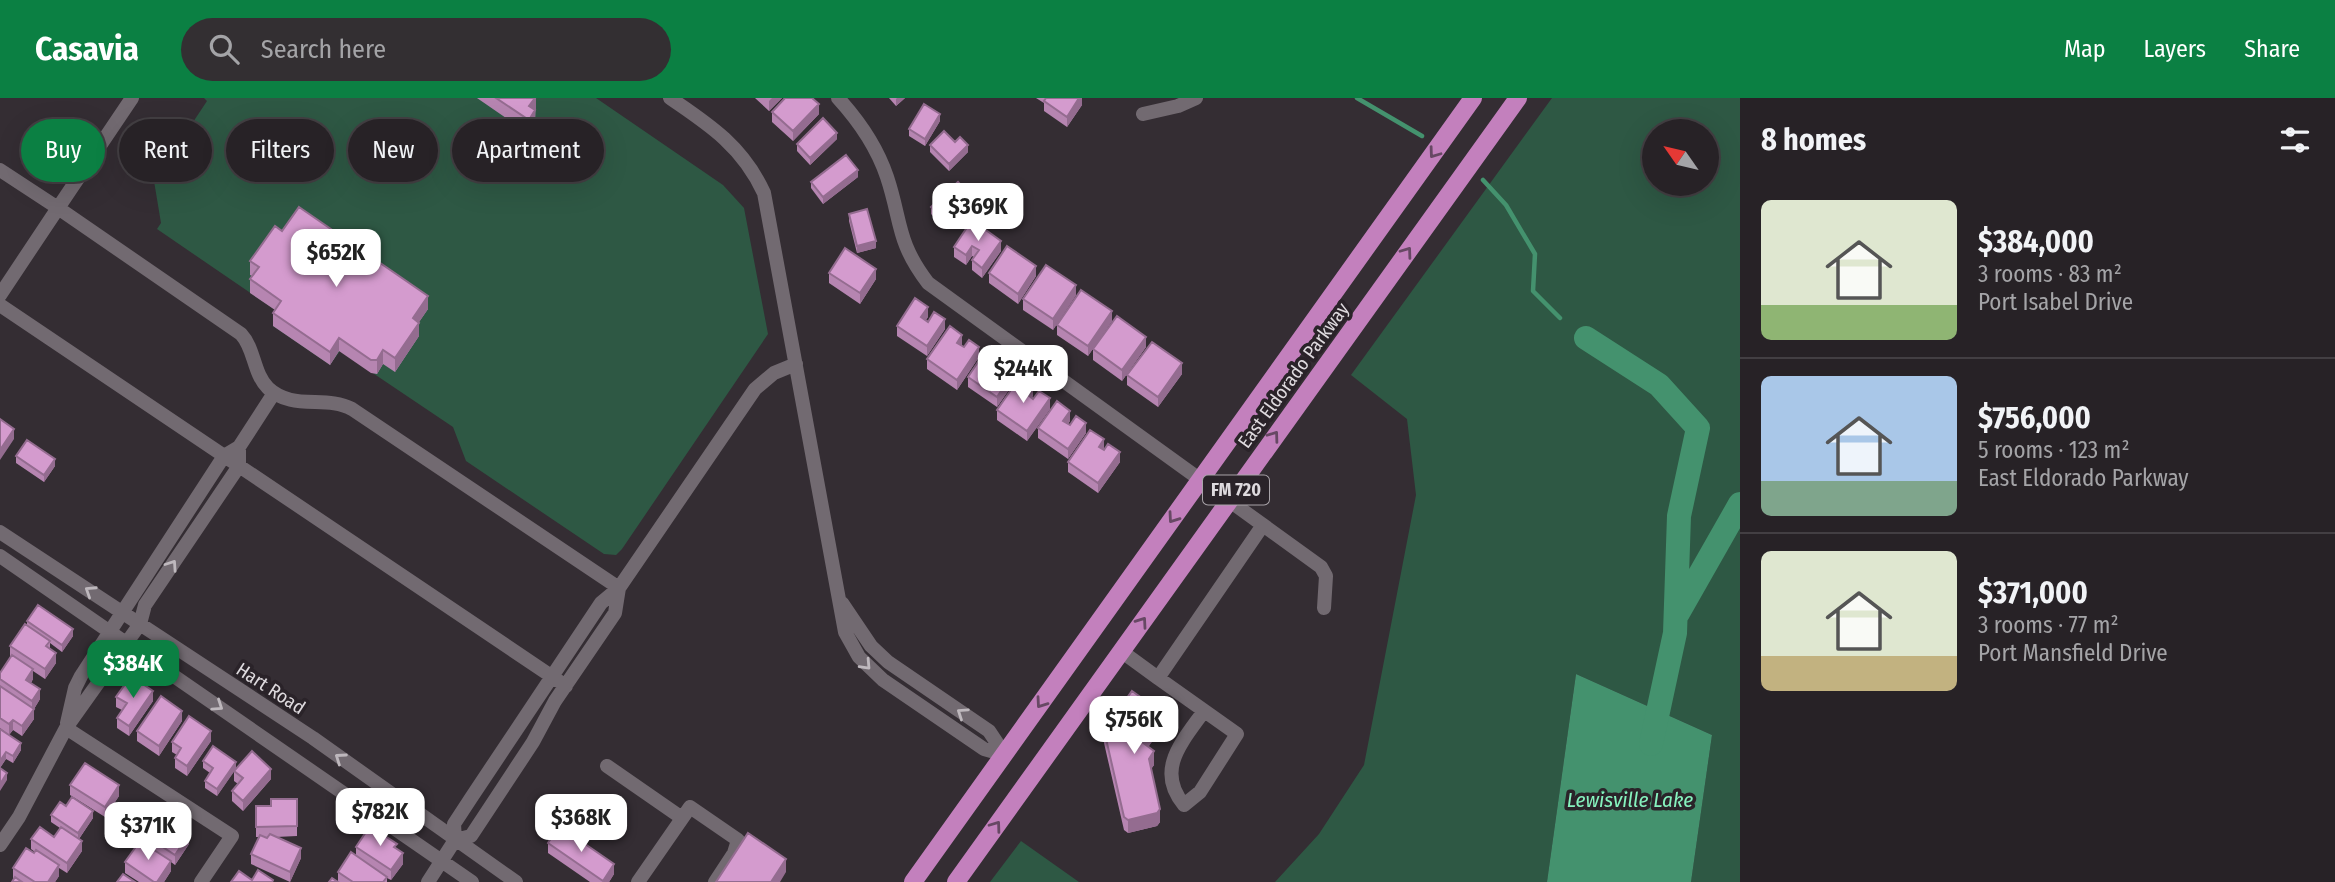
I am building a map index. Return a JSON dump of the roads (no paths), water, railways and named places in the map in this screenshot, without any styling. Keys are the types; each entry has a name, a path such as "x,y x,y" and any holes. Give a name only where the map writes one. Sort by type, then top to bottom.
{"main road":[{"name":"East Eldorado Parkway","path":"913,882 1473,98"},
{"name":"East Eldorado Parkway","path":"956,882 1518,98"}],"street":[{"path":"0,295 132,98"},
{"path":"670,98 731,142 759,182 770,218 850,644 869,669 984,749 1004,755"},
{"path":"838,98 866,132 887,176 903,244 928,283 1321,566 1325,576 1324,608"},
{"path":"1143,114 1178,106 1196,98"},
{"path":"0,170 241,334 264,383 274,393 296,401 330,402 352,409 619,588"},
{"path":"0,305 566,686"},
{"path":"428,882 455,840 454,824 601,603 619,588 755,389 774,373 796,363"},
{"path":"66,728 75,688 108,632 224,456 239,447 274,393"},
{"path":"0,845 19,817 66,728 127,644 140,624 145,605 239,466 239,447"},
{"path":"1158,678 1263,525"},
{"name":"Hart Road","path":"0,532 313,738 516,882"},
{"path":"0,556 472,882"},
{"path":"455,840 471,835 533,743 566,686 615,613 619,588"},
{"path":"1121,651 1237,734 1200,792 1184,805 1172,791 1172,764 1176,750 1204,711"},
{"path":"66,728 232,836 201,882"},
{"path":"607,766 682,818"},
{"path":"638,882 690,807 738,840 734,853 715,882"}],"water":[{"name":"Lewisville Lake","path":"1576,674 1712,735 1691,882 1547,882"}],"waterway":[{"path":"1357,98 1422,136"},
{"path":"1483,180 1506,205 1535,254 1533,291 1560,318"},
{"path":"1586,338 1659,385 1698,428 1679,516 1675,633 1651,744"},
{"path":"1678,613 1740,504"}]}
